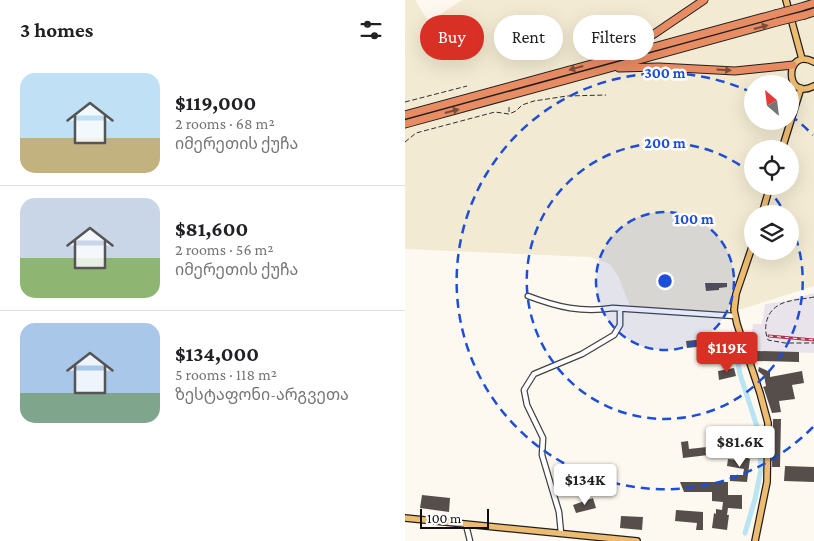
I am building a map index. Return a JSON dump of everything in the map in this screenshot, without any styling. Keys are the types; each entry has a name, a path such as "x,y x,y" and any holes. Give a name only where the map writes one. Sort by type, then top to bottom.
{"highway":[{"path":"601,61 628,49 654,34 704,0"},
{"path":"405,115 814,3"},
{"path":"405,124 814,12"},
{"path":"606,69 659,67 735,71 793,65"}],"main road":[{"path":"786,0 802,59"},
{"path":"814,62 802,59 793,65 791,69 793,83 801,88 814,86"},
{"path":"785,140 801,88"},
{"path":"748,260 736,294 734,310 768,423 767,482 755,541"},
{"path":"405,518 637,541"}],"street":[{"path":"528,296 554,306 594,311 620,309 735,316"},
{"path":"561,534 559,512 542,455 543,438 527,405 524,390 534,374 582,354 614,336 620,325 620,309"},
{"path":"466,525 470,541"}],"path":[{"path":"405,102 467,86"},
{"path":"405,142 416,134 487,114 495,112 509,114 516,111 521,105 534,101 567,96 606,95"},
{"path":"509,108 509,114"},
{"path":"814,297 779,304 771,311 765,331 768,340 785,343 814,343"}],"shaded area":[{"path":"405,0 415,0 425,15 420,15 420,60 484,60 484,15 440,15 462,0 814,0 814,286 727,314 641,310 630,306 618,276 610,264 590,257 405,249"},
{"path":"814,293 814,353 758,351 759,338 751,337 753,324 762,324 765,304 782,302"}],"building":[{"path":"705,283 727,283 727,287 706,291"},
{"path":"705,339 706,346 687,348 686,341"},
{"path":"757,351 799,352 799,362 757,361"},
{"path":"759,367 770,372 770,377 802,371 804,383 792,385 795,399 779,401 781,412 772,413 763,387 766,386 764,376 758,371"},
{"path":"734,368 736,376 719,380 718,371"},
{"path":"773,419 781,419 780,467 772,467"},
{"path":"688,441 689,449 707,447 708,455 683,458 681,442"},
{"path":"739,453 748,454 750,459 747,482 730,481 730,475 743,475 744,469 727,466 728,459 738,460"},
{"path":"785,466 814,467 814,482 784,481"},
{"path":"680,482 728,482 728,495 742,495 742,509 728,508 727,530 712,528 714,513 716,514 716,509 722,510 723,502 712,501 712,492 684,492"},
{"path":"422,495 450,498 449,512 420,508"},
{"path":"593,498 596,508 576,513 573,505"},
{"path":"676,510 703,512 703,530 696,530 697,523 675,521"},
{"path":"621,516 643,517 642,530 620,528"}],"waterway":[{"path":"733,336 740,374 759,433 761,469 745,533"}],"railway":[{"path":"769,336 814,340"}]}
